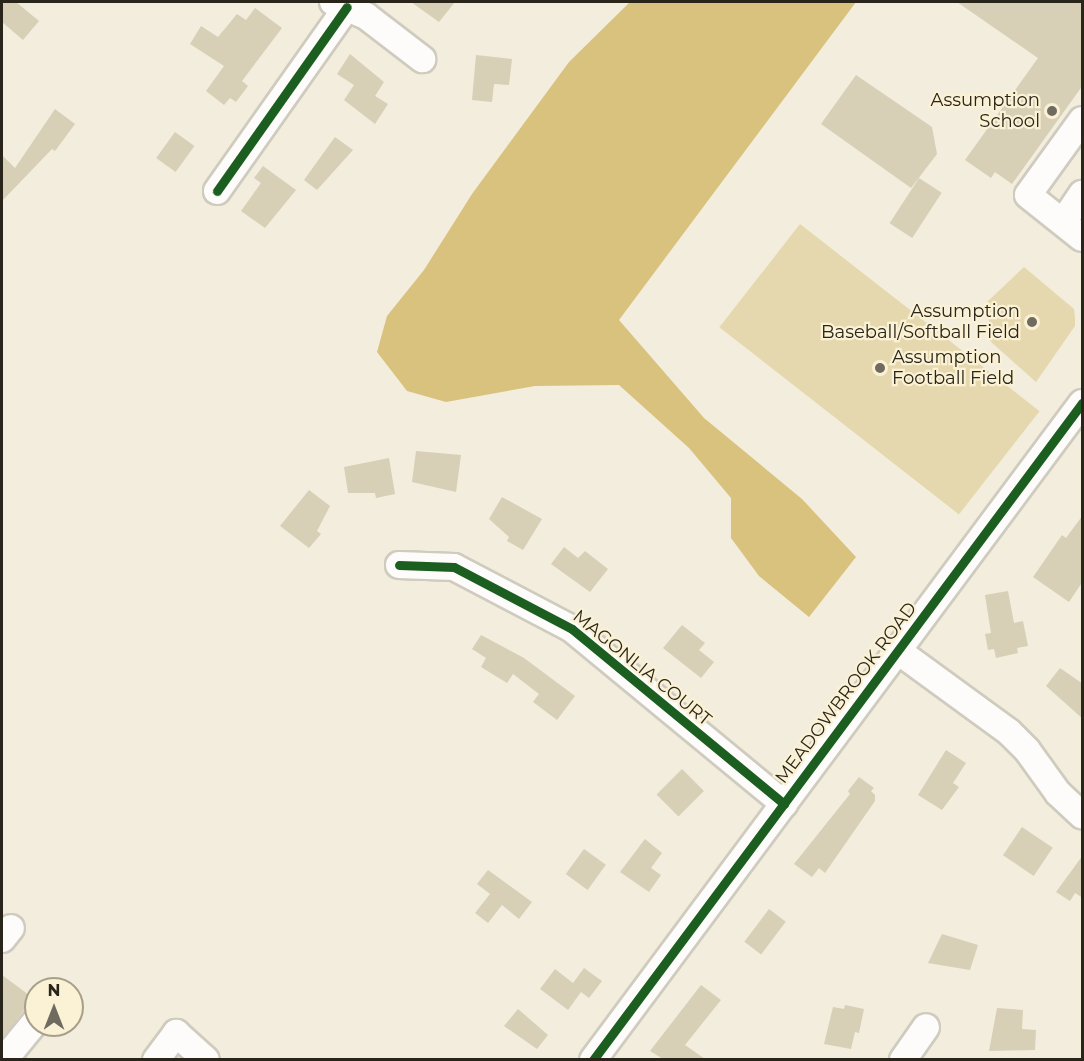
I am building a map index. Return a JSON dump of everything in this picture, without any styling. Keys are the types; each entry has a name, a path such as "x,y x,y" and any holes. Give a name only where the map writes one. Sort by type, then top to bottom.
{"street":[{"path":"218,191 340,4 422,59"},
{"path":"1083,120 1028,195 1083,238"},
{"path":"1063,222 1083,194"},
{"name":"MEADOWBROOK ROAD","path":"593,1059 1083,403"},
{"name":"MAGONLIA COURT","path":"399,565 454,567 572,629 784,804"},
{"path":"898,651 1009,732 1028,750 1058,793 1083,815"},
{"path":"903,1059 926,1027"},
{"path":"156,1059 176,1033 206,1059"},
{"path":"4,1059 24,1035"}],"shaded area":[{"path":"630,2 856,2 619,320 704,418 802,499 856,557 809,617 759,576 731,538 731,498 689,448 619,385 535,386 446,402 407,391 377,352 387,316 424,270 472,194 569,62"},
{"name":"Assumption Football Field","path":"800,224 1040,411 959,514 719,327"},
{"name":"Assumption Baseball/Softball Field","path":"1024,267 1074,309 1075,318 1075,326 1036,382 990,341 988,301"}],"building":[{"path":"2,2 16,2 39,21 23,40 2,22"},
{"path":"411,2 455,2 439,22"},
{"path":"957,2 1083,2 1083,85 1012,184 995,172 991,178 965,160 1038,58"},
{"path":"255,8 282,28 242,81 248,86 236,102 230,98 224,105 206,91 224,66 190,44 201,26 218,37 237,14 246,20"},
{"path":"350,54 384,82 375,96 388,104 375,124 344,100 354,85 337,74"},
{"path":"476,55 512,59 509,85 494,84 492,102 472,100"},
{"path":"856,75 932,127 937,154 911,188 821,124"},
{"path":"55,109 75,124 55,151 52,149 2,201 2,155 15,168"},
{"path":"175,132 194,146 176,172 156,158"},
{"path":"335,137 353,150 317,190 304,180"},
{"path":"263,166 296,190 265,228 241,211 261,183 254,178"},
{"path":"919,178 942,193 912,238 890,223"},
{"path":"416,451 461,455 456,492 412,482"},
{"path":"389,458 395,494 376,498 375,493 348,493 344,467"},
{"path":"309,490 330,506 317,531 321,534 309,548 280,526"},
{"path":"502,497 542,519 523,550 507,541 509,537 489,519"},
{"path":"1083,515 1083,581 1069,602 1033,577 1062,535 1066,538"},
{"path":"564,547 578,558 585,551 608,569 590,592 551,564"},
{"path":"1008,591 1014,623 1023,621 1028,646 1017,648 1018,653 996,658 994,649 988,650 985,634 991,633 985,595"},
{"path":"682,625 705,643 699,650 714,662 701,678 663,648"},
{"path":"481,635 524,658 575,696 557,720 533,702 539,694 513,674 507,683 481,667 486,658 472,649"},
{"path":"1060,668 1083,684 1083,719 1046,686"},
{"path":"946,750 966,763 953,783 959,787 942,810 918,795"},
{"path":"682,769 704,791 678,816 657,794"},
{"path":"859,777 874,788 871,791 875,795 875,801 825,873 819,868 812,877 794,864 850,794 848,791"},
{"path":"1022,827 1053,848 1034,876 1003,855"},
{"path":"645,839 662,853 651,868 661,875 649,892 620,872"},
{"path":"584,849 606,865 588,890 566,874"},
{"path":"1083,855 1083,898 1075,893 1070,901 1056,892"},
{"path":"488,870 532,902 519,919 502,905 488,923 475,913 490,894 477,884"},
{"path":"769,909 786,922 761,954 744,942"},
{"path":"942,934 978,945 970,970 928,963"},
{"path":"584,968 602,981 589,998 581,992 568,1010 540,989 555,969 573,983"},
{"path":"2,975 24,991 24,1010 2,1039"},
{"path":"701,985 721,1000 685,1045 705,1059 663,1059 650,1051"},
{"path":"845,1005 864,1009 859,1033 855,1032 851,1049 824,1044 833,1007 844,1009"},
{"path":"997,1008 1023,1010 1022,1029 1036,1030 1035,1050 989,1051"},
{"path":"518,1009 548,1035 537,1049 504,1026"}],"cycle path":[{"path":"217,191 347,7"},
{"path":"593,1060 1082,403"},
{"path":"399,565 454,567 572,629 784,804"}],"place":[{"name":"Assumption School","path":"1052,111"},
{"name":"Assumption Baseball/Softball Field","path":"1032,322"},
{"name":"Assumption Football Field","path":"880,368"}]}
